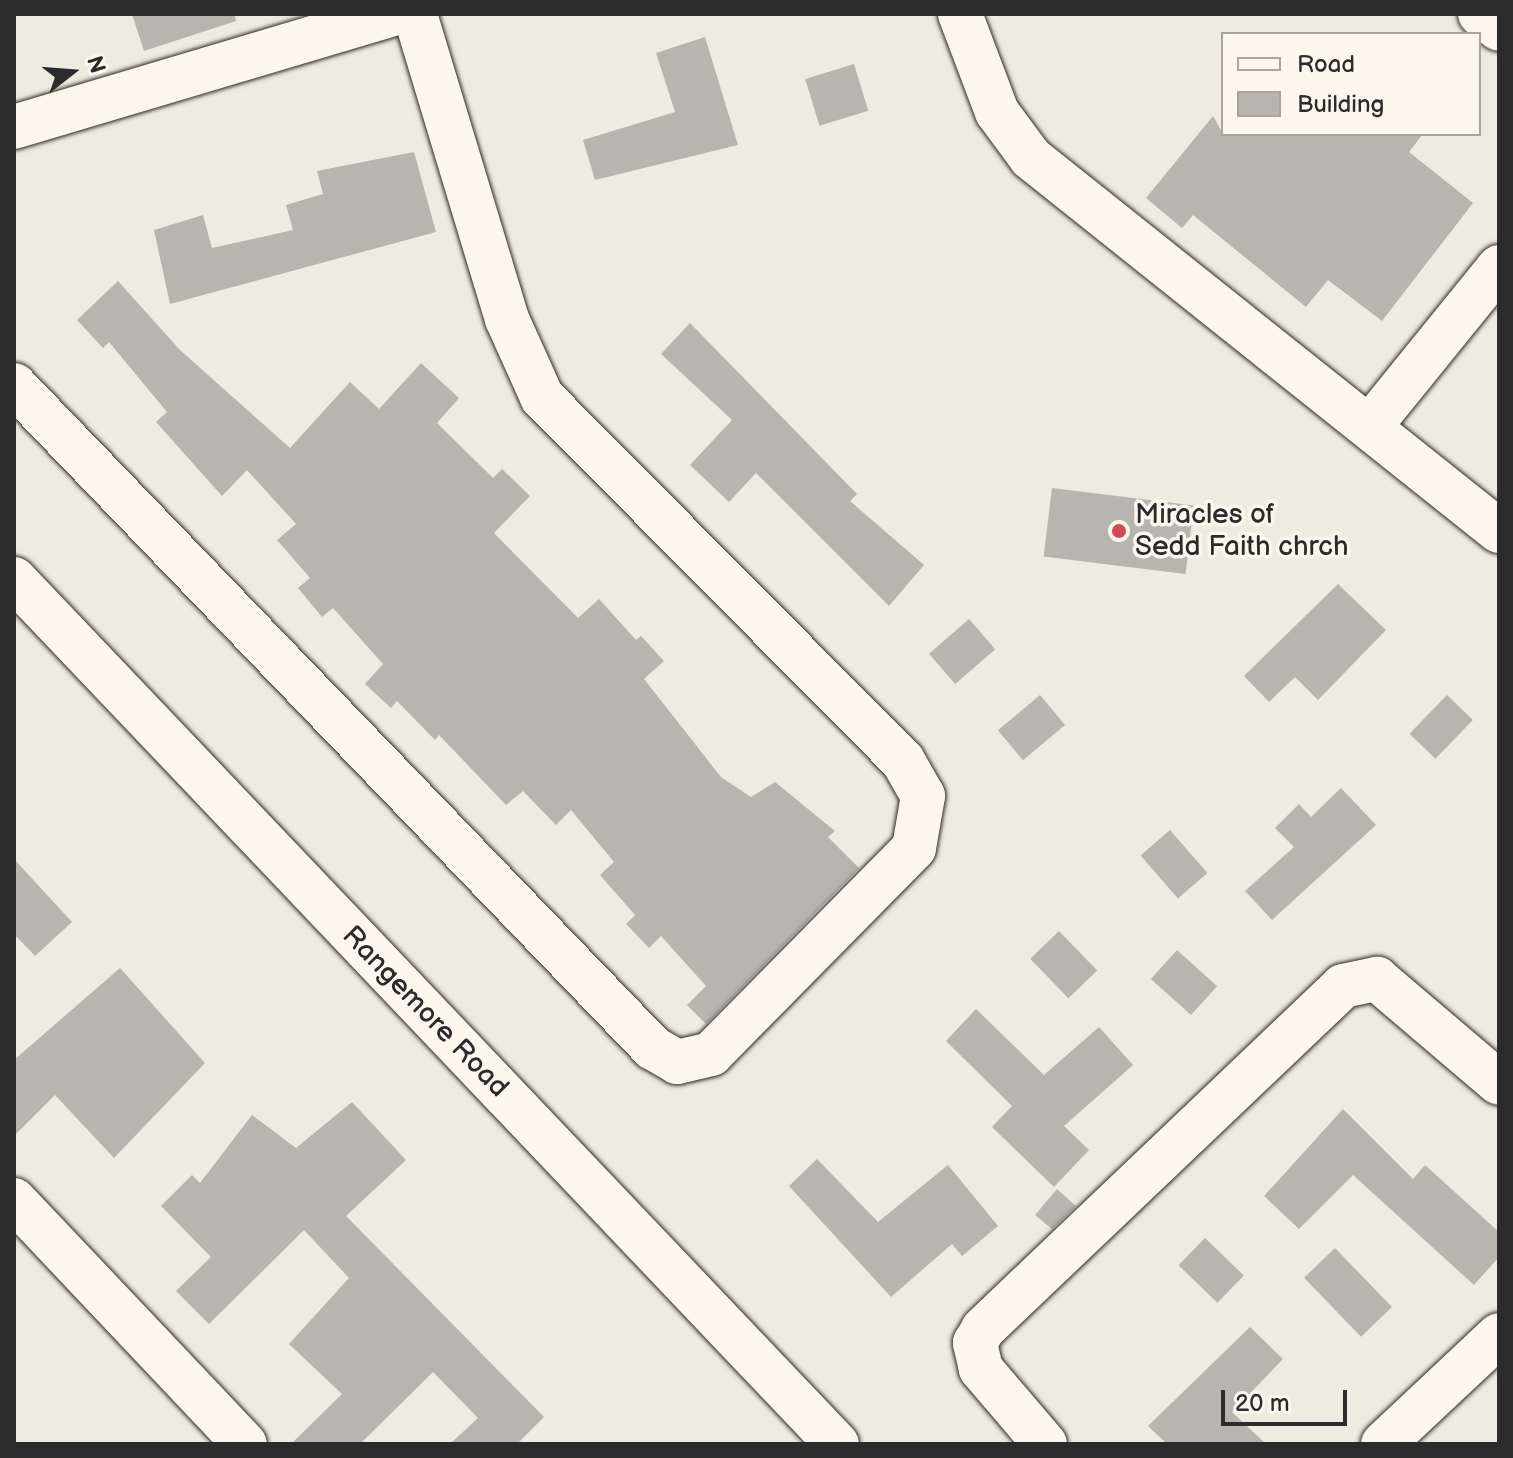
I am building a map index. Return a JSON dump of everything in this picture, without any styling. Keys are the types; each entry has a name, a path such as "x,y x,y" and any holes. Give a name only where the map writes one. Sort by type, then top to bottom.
{"street":[{"path":"14,127 394,14"},
{"path":"14,385 653,1048 677,1062 711,1054 914,848 923,796 903,761 542,397 507,319 415,14"},
{"path":"960,14 997,112 1031,158 1371,425 1499,531"},
{"path":"1480,14 1499,29"},
{"path":"1371,425 1499,267"},
{"name":"Rangemore Road","path":"14,579 837,1444"},
{"path":"1045,1444 981,1369 975,1343 983,1329 1343,986 1377,979 1499,1083"},
{"path":"14,1200 245,1444"},
{"path":"1383,1444 1499,1335"}],"building":[{"path":"132,14 235,14 236,21 144,51"},
{"path":"705,37 738,145 595,180 583,140 675,112 656,53"},
{"path":"854,64 868,111 820,126 805,79"},
{"path":"1213,116 1221,136 1421,136 1409,152 1473,203 1382,321 1328,280 1306,307 1193,215 1182,228 1146,198"},
{"path":"414,152 436,232 170,304 154,230 203,215 212,248 293,230 286,205 323,194 317,171"},
{"path":"118,281 180,350 290,448 350,382 379,409 421,363 459,398 437,423 493,478 502,469 530,496 494,533 578,618 599,599 636,640 641,636 664,661 644,679 721,777 751,797 775,782 835,831 828,837 859,868 706,1024 687,1005 706,986 661,936 649,948 626,924 635,915 600,875 614,862 571,810 556,825 523,791 506,805 439,735 435,740 397,701 391,708 365,684 383,664 333,608 322,617 298,588 310,578 277,540 296,524 247,470 222,496 156,422 167,412 109,342 103,348 77,320"},
{"path":"690,323 857,494 850,501 924,565 889,606 756,473 729,502 690,465 732,420 661,354"},
{"name":"Miracles of Sedd Faith chrch","path":"1052,488 1194,505 1186,574 1044,556"},
{"path":"1338,584 1386,630 1318,700 1295,677 1269,702 1244,676"},
{"path":"969,619 995,649 955,684 929,654"},
{"path":"1040,695 1065,725 1023,760 998,730"},
{"path":"1447,695 1473,720 1435,759 1409,734"},
{"path":"1341,788 1376,825 1272,920 1245,891 1294,847 1275,828 1299,804 1311,817"},
{"path":"1170,830 1207,873 1178,899 1141,856"},
{"path":"14,859 72,922 35,956 14,934"},
{"path":"1059,931 1097,971 1068,998 1030,959"},
{"path":"1177,950 1217,986 1191,1015 1151,979"},
{"path":"120,968 205,1063 114,1158 55,1095 14,1136 14,1060"},
{"path":"976,1009 1044,1075 1099,1027 1133,1065 1064,1126 1089,1150 1054,1187 992,1127 1012,1106 946,1041"},
{"path":"352,1102 406,1160 346,1216 544,1417 517,1444 450,1444 478,1418 433,1372 360,1444 291,1444 342,1394 289,1344 349,1278 304,1230 209,1324 176,1291 211,1257 161,1206 192,1175 200,1183 252,1115 296,1148"},
{"path":"1343,1109 1413,1179 1425,1165 1499,1232 1499,1257 1474,1285 1353,1175 1299,1229 1264,1196"},
{"path":"817,1159 878,1222 948,1165 998,1226 962,1256 952,1244 891,1297 789,1186"},
{"path":"1057,1189 1076,1206 1052,1229 1035,1215"},
{"path":"1205,1238 1244,1276 1217,1303 1179,1265"},
{"path":"1335,1248 1392,1307 1361,1337 1304,1278"},
{"path":"1250,1327 1283,1359 1232,1412 1266,1444 1167,1444 1148,1426"}],"place":[{"name":"Miracles of Sedd Faith chrch","path":"1119,531"}]}
